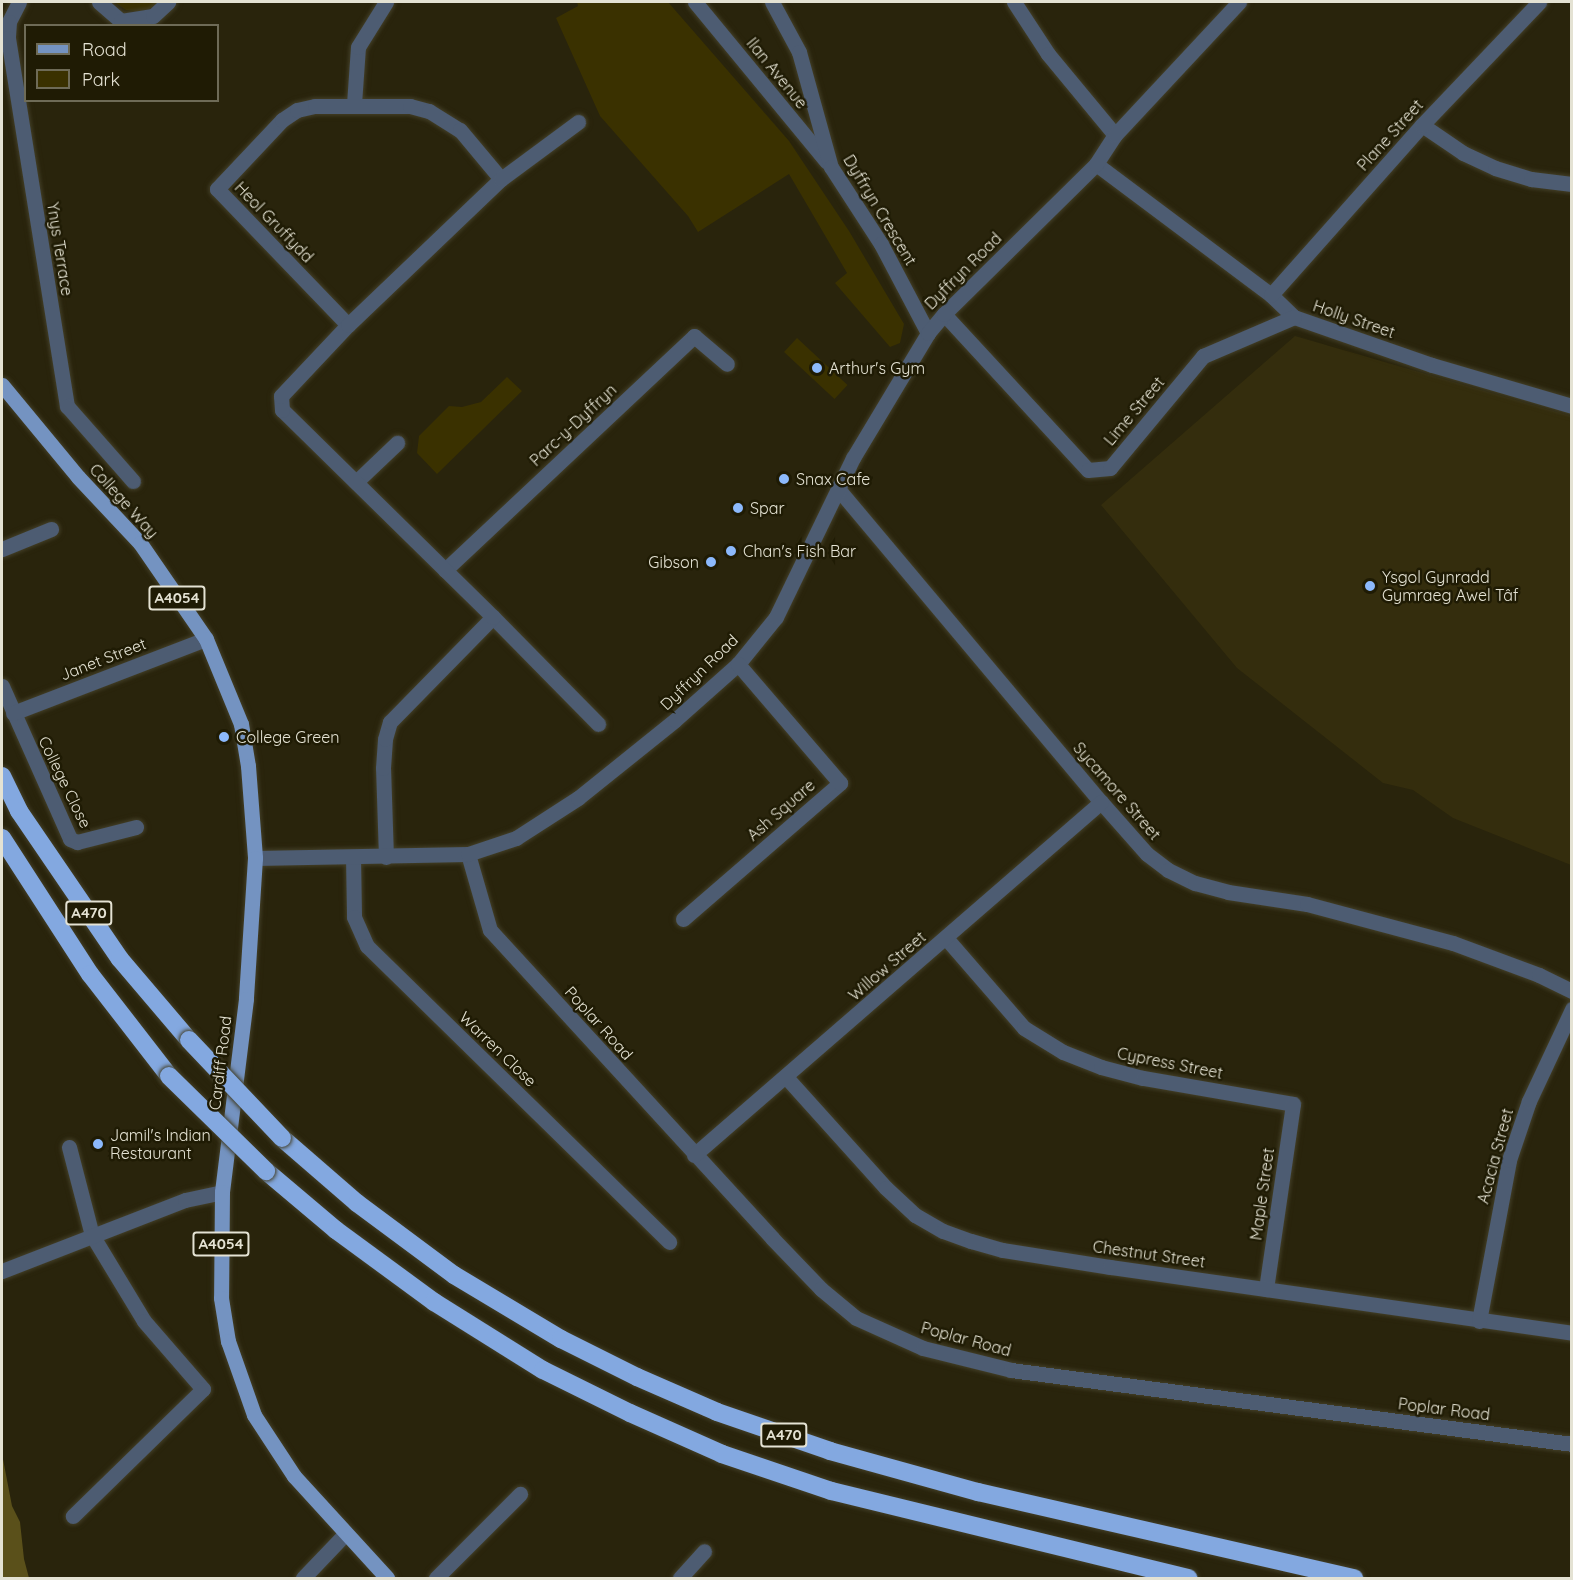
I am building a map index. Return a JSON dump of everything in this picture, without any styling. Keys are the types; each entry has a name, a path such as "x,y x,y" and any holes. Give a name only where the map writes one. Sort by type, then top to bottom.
{"highway":[{"name":"A470","path":"2,776 19,810 120,959 189,1040 282,1138 357,1203 454,1275 561,1339 637,1377 717,1412 830,1451 978,1492 1354,1578"},
{"name":"A470","path":"2,838 90,974 169,1076 266,1171 336,1230 434,1302 543,1370 630,1413 722,1454 831,1491 1189,1578"}],"main road":[{"name":"College Way","path":"2,385 78,477 141,543 206,639 241,724 248,766 255,858"},
{"name":"Cardiff Road","path":"255,858 246,999 222,1192 221,1299 228,1341 254,1415 294,1476 387,1578"}],"street":[{"name":"Ynys Terrace","path":"19,2 9,22 8,38 67,406 133,481"},
{"path":"99,2 121,21 153,16 168,2"},
{"path":"354,104 358,47 386,2"},
{"name":"Ilan Avenue","path":"695,2 831,167"},
{"name":"Dyffryn Crescent","path":"772,2 799,52 831,167 882,244 928,333"},
{"path":"1014,2 1048,54 1115,135"},
{"name":"Dyffryn Road","path":"255,858 468,854 516,838 578,798 675,720 738,664 776,617 853,458 928,333 944,314 1096,164 1115,135 1239,2"},
{"name":"Plane Street","path":"1271,295 1422,125 1539,2"},
{"name":"Heol Gruffydd","path":"348,325 217,189 282,120 297,110 354,104 410,106 445,120 459,130 501,179"},
{"path":"578,122 501,179 348,325 281,396 282,410 493,617 598,724"},
{"path":"1422,125 1463,153 1495,168 1531,179 1572,184"},
{"name":"Holly Street","path":"1096,164 1271,295 1294,317 1432,365 1572,406"},
{"name":"Lime Street","path":"944,314 1088,470 1110,468 1203,356 1294,317"},
{"name":"Parc-y-Dyffryn","path":"445,570 694,336 727,364"},
{"path":"356,482 397,443"},
{"name":"Sycamore Street","path":"839,490 1101,802 1147,854 1168,870 1195,883 1228,892 1307,904 1390,925 1493,958 1572,991"},
{"path":"2,549 51,529"},
{"path":"386,857 383,768 385,739 390,722 493,617"},
{"name":"Janet Street","path":"13,713 206,639"},
{"name":"Ash Square","path":"683,919 840,783 738,664"},
{"path":"2,686 13,713"},
{"name":"College Close","path":"13,713 72,841 77,843 136,827"},
{"name":"Willow Street","path":"694,1155 1101,802"},
{"name":"Poplar Road","path":"468,854 490,930 694,1155 821,1289 856,1318 923,1348 1011,1370 1572,1444"},
{"name":"Warren Close","path":"353,857 354,917 367,945 669,1242"},
{"name":"Cypress Street","path":"946,938 1024,1028 1064,1052 1101,1067 1143,1078 1293,1104"},
{"name":"Acacia Street","path":"1479,1321 1509,1160 1529,1101 1572,1009"},
{"name":"Chestnut Street","path":"786,1077 886,1188 915,1215 943,1231 1003,1250 1572,1333"},
{"name":"Maple Street","path":"1266,1289 1293,1104"},
{"path":"69,1147 92,1234 144,1321 203,1389 73,1516"},
{"path":"8,1269 92,1234 185,1200 222,1192"},
{"path":"436,1578 520,1494"},
{"path":"303,1578 345,1534"},
{"path":"680,1578 704,1551"}],"shaded area":[{"name":"Ysgol Gynradd Gymraeg Awel Tâf","path":"1295,336 1571,416 1571,865 1453,818 1413,790 1383,783 1237,668 1101,505"},
{"path":"2,1454 12,1506 20,1522 24,1559 29,1578 2,1578"}],"green space":[{"path":"114,2 162,2 144,12 126,10"},
{"path":"577,2 668,2 789,141 849,231 904,324 900,343 890,347 835,283 847,273 789,174 698,232 688,216 600,116 556,18 578,6"},
{"name":"Arthur's Gym","path":"797,338 847,385 835,399 784,352"},
{"path":"507,377 522,391 437,474 417,453 419,436 449,406 462,407 481,402"}],"place":[{"name":"Arthur's Gym","path":"817,368"},
{"name":"Snax Cafe","path":"784,479"},
{"name":"Spar","path":"738,508"},
{"name":"Chan's Fish Bar","path":"731,551"},
{"name":"Gibson","path":"711,562"},
{"name":"Ysgol Gynradd Gymraeg Awel Tâf","path":"1370,586"},
{"name":"College Green","path":"224,737"},
{"name":"Jamil's Indian Restaurant","path":"98,1144"}]}
